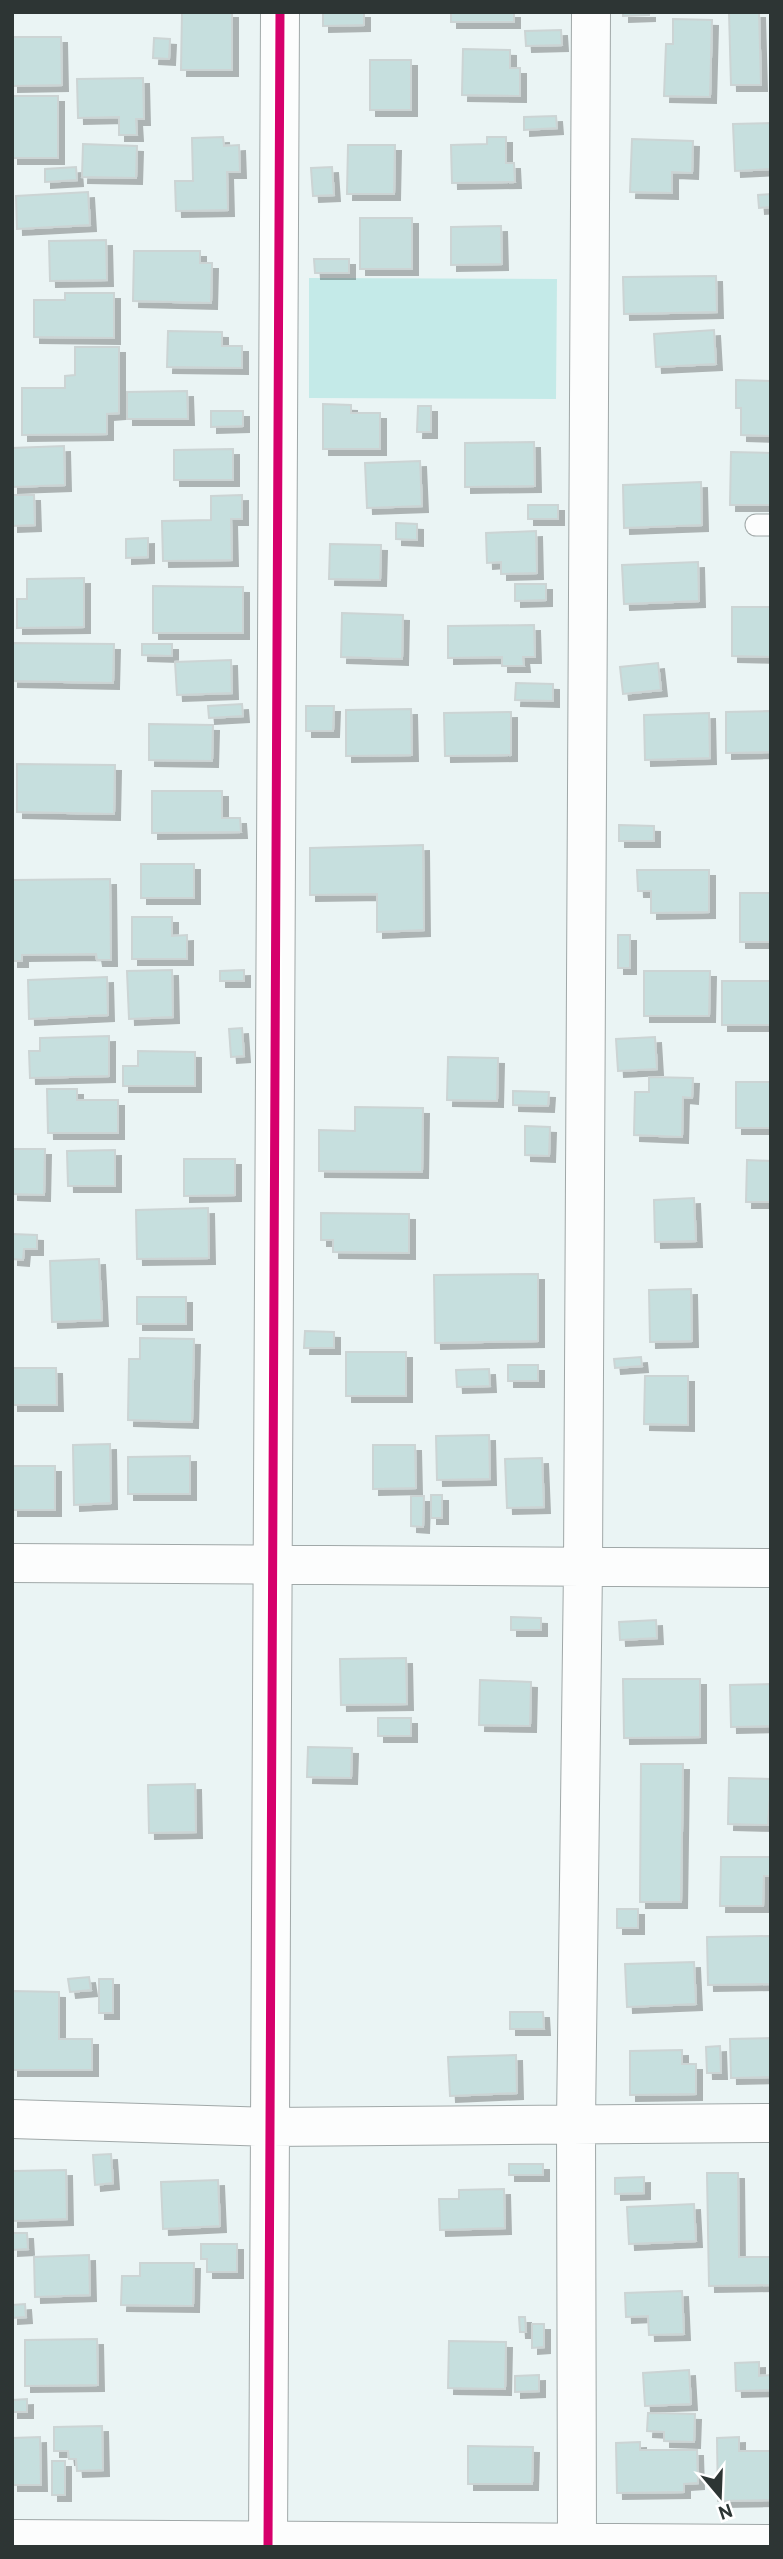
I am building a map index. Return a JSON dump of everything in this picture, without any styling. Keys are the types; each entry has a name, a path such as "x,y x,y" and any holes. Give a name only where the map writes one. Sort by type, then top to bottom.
{"street":[{"path":"268,2543 280,12"},
{"path":"577,2541 576,2123 583,1567 591,12"},
{"path":"12,1563 771,1568"},
{"path":"12,2119 270,2127 771,2123"},
{"path":"12,2539 268,2543 577,2541 771,2544"}],"shaded area":[{"path":"309,278 557,279 556,399 309,398"}],"building":[{"path":"182,12 232,12 232,70 181,70"},
{"path":"323,12 364,12 364,25 323,26"},
{"path":"451,12 514,12 514,22 451,22"},
{"path":"623,12 649,12 649,15 623,16"},
{"path":"729,12 759,12 761,85 731,85"},
{"path":"673,19 712,20 710,97 664,96 666,44 673,44"},
{"path":"561,30 562,45 526,46 525,31"},
{"path":"12,37 61,37 62,85 12,86"},
{"path":"154,38 170,39 169,59 153,58"},
{"path":"463,49 510,50 510,68 520,68 520,96 462,95"},
{"path":"370,60 411,60 411,110 370,110"},
{"path":"143,78 144,119 136,119 137,135 119,135 119,117 78,118 77,79"},
{"path":"12,96 58,96 58,158 12,158"},
{"path":"556,116 557,128 524,130 524,117"},
{"path":"771,123 771,169 735,171 733,124"},
{"path":"223,137 224,146 239,145 240,172 227,172 228,210 176,211 175,181 193,181 192,138"},
{"path":"487,137 506,137 506,163 514,163 515,182 452,183 451,145 487,144"},
{"path":"632,139 693,141 692,173 672,172 672,193 630,192"},
{"path":"83,144 137,146 136,178 82,177"},
{"path":"348,145 395,145 394,194 347,194"},
{"path":"76,167 77,180 45,182 45,169"},
{"path":"332,167 334,195 313,196 311,168"},
{"path":"88,192 90,225 17,229 16,196"},
{"path":"771,194 771,207 759,208 758,195"},
{"path":"360,218 412,218 412,269 360,269"},
{"path":"501,226 502,264 451,265 451,227"},
{"path":"106,240 107,280 50,281 49,241"},
{"path":"134,251 200,251 200,263 212,263 211,303 133,301"},
{"path":"314,259 349,259 349,273 315,273"},
{"path":"716,276 717,312 624,314 623,277"},
{"path":"65,293 114,293 114,338 34,337 34,300 65,300"},
{"path":"714,330 716,364 656,367 654,334"},
{"path":"168,331 222,332 222,346 242,346 242,368 167,367"},
{"path":"75,347 119,347 119,413 107,414 107,434 22,435 22,388 65,388 65,376 75,375"},
{"path":"736,380 770,381 771,436 741,435 741,408 736,408"},
{"path":"187,391 188,419 127,419 127,392"},
{"path":"323,404 351,405 351,413 380,413 380,449 323,449"},
{"path":"418,406 431,406 431,432 417,432"},
{"path":"211,411 243,411 243,426 211,427"},
{"path":"534,442 535,486 465,487 465,443"},
{"path":"64,446 65,485 12,487 12,448"},
{"path":"233,449 233,480 174,480 174,450"},
{"path":"731,452 771,453 771,505 730,505"},
{"path":"420,461 422,506 367,508 365,463"},
{"path":"701,482 702,525 624,528 623,485"},
{"path":"12,495 34,495 35,525 12,526"},
{"path":"242,495 242,519 231,519 232,560 163,561 162,521 211,520 211,496"},
{"path":"528,505 558,505 558,519 528,519"},
{"path":"396,523 417,524 417,540 396,539"},
{"path":"536,531 537,573 501,574 501,562 487,563 486,533"},
{"path":"148,538 148,557 126,558 126,539"},
{"path":"330,544 381,545 380,580 329,579"},
{"path":"698,562 699,601 624,604 622,565"},
{"path":"84,578 84,627 17,628 17,599 27,599 27,579"},
{"path":"515,584 546,584 546,600 515,601"},
{"path":"153,586 243,587 243,633 153,633"},
{"path":"732,607 771,607 771,657 732,656"},
{"path":"342,613 403,615 402,659 341,657"},
{"path":"534,625 535,657 523,657 524,666 502,666 502,657 448,658 448,626"},
{"path":"12,643 114,644 113,683 12,681"},
{"path":"142,644 172,644 172,656 142,655"},
{"path":"231,660 232,693 177,695 175,662"},
{"path":"658,663 661,690 623,694 620,667"},
{"path":"516,683 553,684 553,701 515,700"},
{"path":"242,704 243,716 209,718 208,706"},
{"path":"306,706 334,706 333,731 306,731"},
{"path":"411,709 412,755 346,756 346,710"},
{"path":"771,711 771,752 726,753 726,712"},
{"path":"511,712 511,755 445,756 444,713"},
{"path":"709,713 710,758 645,760 644,715"},
{"path":"149,724 213,725 212,761 149,760"},
{"path":"17,764 115,765 114,814 17,812"},
{"path":"152,791 222,791 222,818 240,818 241,832 152,833"},
{"path":"619,825 654,826 654,841 619,841"},
{"path":"423,845 424,930 377,932 377,894 310,895 310,848"},
{"path":"141,864 194,864 194,898 141,898"},
{"path":"637,870 709,870 709,912 651,913 651,891 638,891"},
{"path":"110,879 111,960 97,960 96,954 22,955 22,961 12,961 12,880"},
{"path":"740,893 771,893 771,942 740,942"},
{"path":"132,917 172,917 172,936 187,935 187,959 132,959"},
{"path":"618,935 630,935 630,968 618,968"},
{"path":"172,970 173,1017 129,1019 127,971"},
{"path":"244,970 244,981 220,981 220,971"},
{"path":"644,971 710,971 709,1016 644,1016"},
{"path":"107,977 108,1015 29,1019 28,980"},
{"path":"722,981 771,981 771,1025 722,1025"},
{"path":"242,1028 244,1056 231,1057 229,1029"},
{"path":"109,1036 109,1076 30,1078 29,1051 40,1051 40,1038"},
{"path":"655,1037 657,1069 618,1071 616,1039"},
{"path":"138,1051 195,1052 195,1086 123,1086 123,1066 138,1066"},
{"path":"448,1057 498,1058 497,1101 447,1100"},
{"path":"649,1077 693,1078 692,1098 683,1097 682,1137 634,1135 635,1092 649,1092"},
{"path":"736,1082 771,1082 771,1128 736,1128"},
{"path":"47,1089 77,1089 77,1100 118,1100 118,1133 48,1133"},
{"path":"513,1091 549,1092 548,1106 513,1105"},
{"path":"355,1107 423,1108 422,1172 319,1171 319,1130 355,1131"},
{"path":"525,1126 550,1127 549,1156 525,1155"},
{"path":"12,1149 45,1149 44,1195 12,1194"},
{"path":"115,1150 115,1186 68,1186 67,1151"},
{"path":"184,1159 235,1159 235,1195 184,1196"},
{"path":"747,1160 771,1161 771,1202 746,1202"},
{"path":"694,1198 696,1241 655,1242 654,1200"},
{"path":"208,1208 209,1258 137,1259 136,1210"},
{"path":"321,1213 409,1214 409,1253 333,1252 333,1240 321,1240"},
{"path":"12,1234 37,1235 37,1249 24,1249 23,1260 12,1259"},
{"path":"99,1259 102,1320 52,1322 50,1261"},
{"path":"538,1274 538,1341 435,1343 434,1275"},
{"path":"691,1289 692,1341 650,1342 649,1290"},
{"path":"137,1297 186,1297 186,1324 137,1324"},
{"path":"305,1331 334,1332 334,1348 304,1348"},
{"path":"140,1338 194,1339 192,1422 128,1420 129,1359 140,1359"},
{"path":"346,1352 406,1352 406,1396 346,1396"},
{"path":"641,1357 642,1366 615,1368 614,1359"},
{"path":"508,1365 538,1365 538,1381 508,1381"},
{"path":"12,1368 56,1368 57,1405 12,1405"},
{"path":"489,1369 490,1386 457,1387 456,1370"},
{"path":"645,1376 688,1376 688,1425 644,1424"},
{"path":"489,1435 490,1479 437,1480 436,1436"},
{"path":"110,1444 111,1503 74,1505 73,1445"},
{"path":"373,1445 415,1445 416,1488 373,1489"},
{"path":"190,1456 190,1494 128,1494 128,1457"},
{"path":"542,1458 544,1507 507,1508 505,1459"},
{"path":"12,1466 55,1466 55,1510 12,1510"},
{"path":"431,1495 442,1495 442,1518 431,1518"},
{"path":"411,1496 424,1496 423,1527 411,1526"},
{"path":"511,1617 541,1618 541,1630 511,1630"},
{"path":"656,1620 657,1638 620,1640 619,1622"},
{"path":"406,1658 407,1704 341,1705 340,1659"},
{"path":"623,1679 700,1679 700,1737 624,1738"},
{"path":"480,1680 531,1682 530,1726 479,1725"},
{"path":"771,1684 771,1726 731,1727 730,1685"},
{"path":"378,1718 411,1718 411,1736 378,1736"},
{"path":"308,1747 352,1748 351,1778 307,1777"},
{"path":"641,1764 683,1764 681,1902 640,1902"},
{"path":"729,1778 771,1779 768,1825 728,1824"},
{"path":"195,1784 196,1832 149,1833 148,1785"},
{"path":"721,1857 771,1857 771,1876 764,1876 763,1906 720,1906"},
{"path":"617,1909 638,1909 638,1928 617,1928"},
{"path":"771,1936 771,1984 708,1985 707,1937"},
{"path":"694,1962 696,2004 627,2007 625,1964"},
{"path":"89,1977 91,1990 70,1992 68,1979"},
{"path":"99,1979 113,1979 113,2013 99,2013"},
{"path":"12,1991 59,1992 59,2039 92,2039 92,2070 12,2070"},
{"path":"510,2012 543,2012 544,2029 510,2029"},
{"path":"771,2038 771,2077 731,2078 730,2039"},
{"path":"720,2046 721,2073 707,2073 706,2047"},
{"path":"682,2050 682,2064 696,2064 696,2094 630,2095 630,2051"},
{"path":"516,2055 517,2093 450,2096 448,2057"},
{"path":"111,2154 113,2183 95,2185 93,2155"},
{"path":"509,2164 543,2164 543,2175 509,2175"},
{"path":"66,2170 67,2219 12,2221 12,2171"},
{"path":"707,2173 738,2173 739,2257 771,2257 771,2285 709,2286"},
{"path":"644,2177 644,2193 615,2194 615,2178"},
{"path":"218,2180 220,2226 163,2229 161,2182"},
{"path":"504,2189 505,2228 440,2230 439,2199 459,2199 459,2190"},
{"path":"694,2204 696,2241 629,2244 627,2207"},
{"path":"12,2233 27,2233 28,2249 12,2250"},
{"path":"201,2244 237,2244 237,2272 207,2272 207,2259 201,2259"},
{"path":"89,2255 90,2295 35,2297 34,2257"},
{"path":"140,2263 194,2263 193,2306 121,2305 122,2276 140,2276"},
{"path":"682,2291 684,2334 649,2335 648,2316 626,2317 625,2293"},
{"path":"25,2304 26,2317 12,2318 12,2305"},
{"path":"519,2317 525,2317 526,2332 520,2332"},
{"path":"532,2324 544,2324 544,2347 532,2348"},
{"path":"97,2339 98,2385 25,2386 25,2340"},
{"path":"449,2341 506,2342 505,2389 448,2388"},
{"path":"759,2362 759,2376 771,2375 771,2390 736,2391 735,2363"},
{"path":"689,2370 691,2404 645,2406 643,2373"},
{"path":"539,2375 539,2391 515,2392 515,2376"},
{"path":"27,2399 27,2412 12,2412 12,2400"},
{"path":"648,2413 695,2414 694,2442 664,2441 664,2432 647,2431"},
{"path":"102,2426 103,2470 77,2471 76,2459 69,2459 68,2451 54,2451 54,2427"},
{"path":"40,2437 41,2485 12,2485 12,2438"},
{"path":"739,2437 739,2451 771,2451 771,2500 718,2501 717,2438"},
{"path":"640,2442 640,2450 697,2450 698,2483 684,2484 684,2492 617,2493 616,2443"},
{"path":"468,2446 533,2447 532,2484 468,2484"},
{"path":"52,2461 65,2461 65,2495 52,2495"}],"cycle path":[{"path":"268,2547 280,12"}]}
